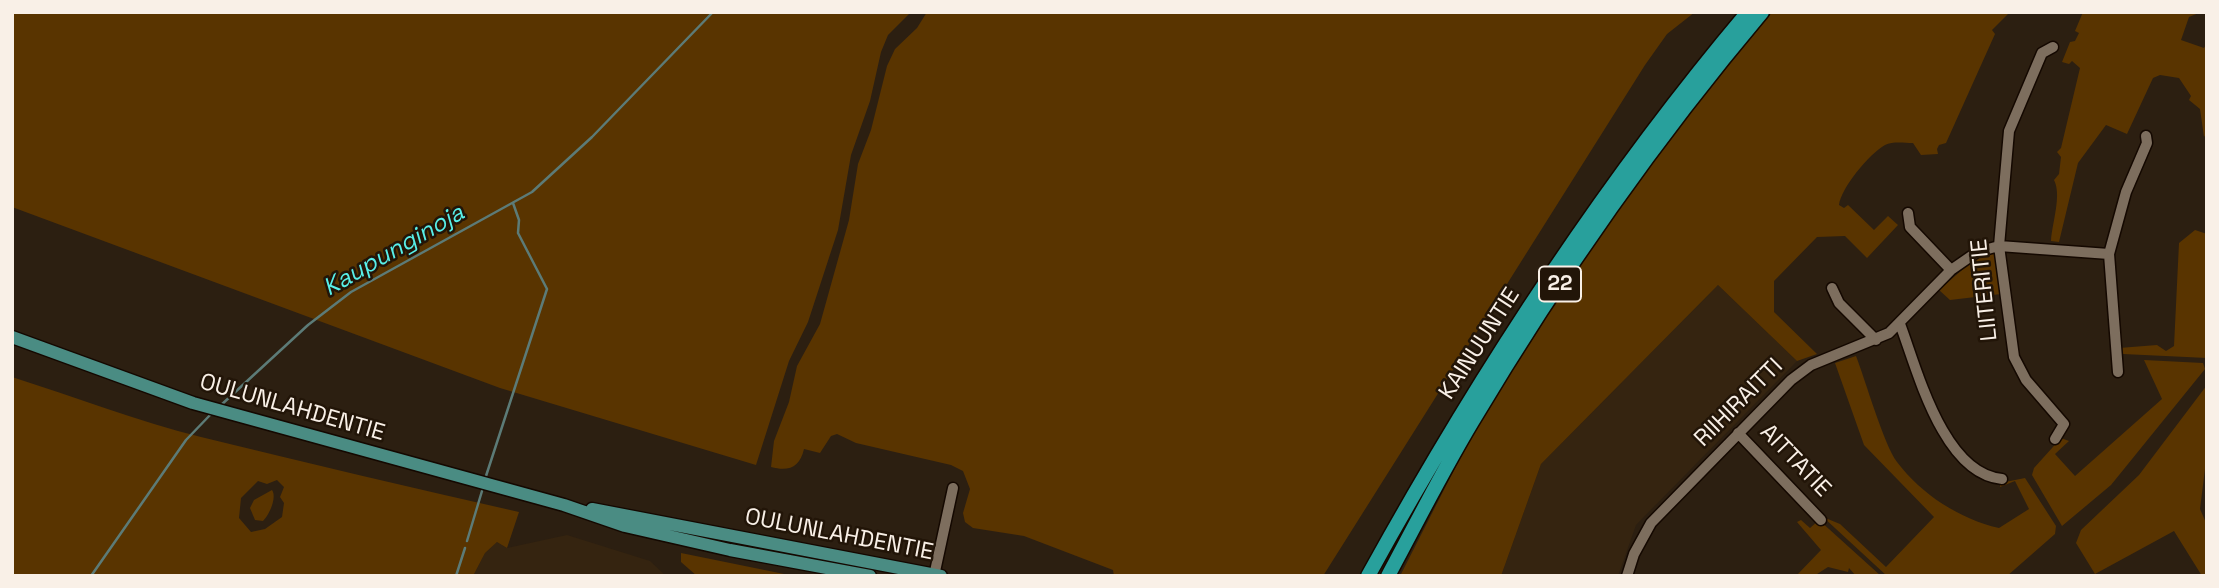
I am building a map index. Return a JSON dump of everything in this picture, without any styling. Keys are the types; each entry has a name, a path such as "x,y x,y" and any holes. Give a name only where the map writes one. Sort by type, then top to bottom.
{"highway":[{"name":"KAINUUNTIE","path":"1368,576 1418,485 1576,237 1657,127 1748,12"},
{"name":"KAINUUNTIE","path":"1388,576 1472,421 1587,243 1665,135 1762,12"}],"main road":[{"name":"OULUNLAHDENTIE","path":"12,337 193,403 564,505 625,526 870,576"},
{"name":"OULUNLAHDENTIE","path":"564,505 627,514 936,575"}],"street":[{"name":"LIITERITIE","path":"2053,47 2042,53 2009,131 1998,246 2014,357 2026,380 2064,424 2055,439"},
{"path":"2118,372 2109,254 2126,192 2147,143 2146,136"},
{"path":"1908,214 1910,227 1951,270"},
{"name":"RIIHIRAITTI","path":"1626,576 1651,523 1800,372 1876,340 1900,324 1951,270 1977,252 1998,246 2109,254"},
{"path":"1832,288 1839,303 1876,340"},
{"path":"1900,324 1941,432 1975,468 1989,477 2001,479"},
{"name":"AITTATIE","path":"1738,433 1821,520"},
{"path":"936,575 953,488"}],"shaded area":[{"path":"12,12 911,12 888,35 881,52 870,101 851,155 838,230 808,322 789,361 756,465 500,388 12,207"},
{"path":"927,12 1695,12 1667,34 1645,65 1323,576 1114,576 1113,570 1024,536 973,528 965,522 963,513 970,489 963,471 951,465 856,443 837,434 831,436 820,453 804,449 800,460 793,467 771,467 774,441 789,402 797,366 820,324 849,220 858,164 871,130 887,66 895,49 917,28"},
{"path":"1772,12 2010,12 1992,30 1995,34 1946,143 1939,145 1937,149 1938,154 1921,155 1913,143 1885,145 1864,163 1845,190 1839,205 1844,208 1848,205 1874,230 1888,216 1898,225 1867,258 1845,236 1817,237 1774,281 1774,312 1817,354 1797,361 1718,285 1541,464 1501,576 1400,576 1477,425 1592,247 1670,138"},
{"path":"2083,12 2201,12 2189,17 2181,40 2204,48 2207,43 2207,132 2204,137 2200,109 2189,100 2191,96 2179,78 2160,75 2153,78 2127,134 2106,125 2078,163 2059,242 2051,241 2057,201 2054,180 2059,174 2061,157 2057,152 2061,148 2080,68 2072,61 2069,64 2062,62 2070,42 2075,41 2079,33 2075,31"},
{"path":"2195,230 2207,234 2207,358 2123,354 2119,348 2157,345 2166,351 2174,346 2179,243"},
{"path":"1994,253 2001,294 1950,300 1939,290 1978,256"},
{"path":"1718,285 1797,361 1636,525 1618,576 1501,576 1541,464"},
{"path":"1856,356 1892,454 1918,485 1956,512 1999,528 2029,509 2015,481 2000,487 2000,483 2025,478 2056,526 2055,534 2007,576 1887,576 1823,517 1840,524 1886,567 1934,517 1864,445 1835,363"},
{"path":"2144,360 2203,363 2205,369 2111,485 2062,526 2032,475 2034,468 2061,438 2069,441 2055,454 2075,476 2162,399"},
{"path":"12,377 177,431 519,512 507,548 497,542 485,553 473,576 12,576","holes":["277,480 284,487 280,497 284,503 282,517 265,529 251,532 239,518 241,498 258,481 267,484"]},
{"path":"2207,385 2207,453 2200,509 2207,525 2207,576 2202,576 2174,531 2095,574 2076,543 2081,530 2139,475"},
{"path":"272,490 273,501 268,514 263,521 255,520 250,508 254,500"},
{"path":"1801,520 1810,528 1819,520 1881,576 1856,576 1849,568 1848,572 1828,567 1814,576 1796,576 1821,550 1797,522"},
{"path":"567,535 650,561 666,576 473,576 485,553 497,542 507,548"},
{"path":"681,553 794,576 697,576 681,562"}],"waterway":[{"name":"Kaupunginoja","path":"220,406 308,325 351,292 532,192 592,137 713,12"},
{"path":"486,476 547,289 518,233 519,220 513,203"},
{"name":"Kaupunginoja","path":"91,576 186,440 212,413"},
{"path":"467,541 482,491"},
{"path":"456,576 465,548"}]}
